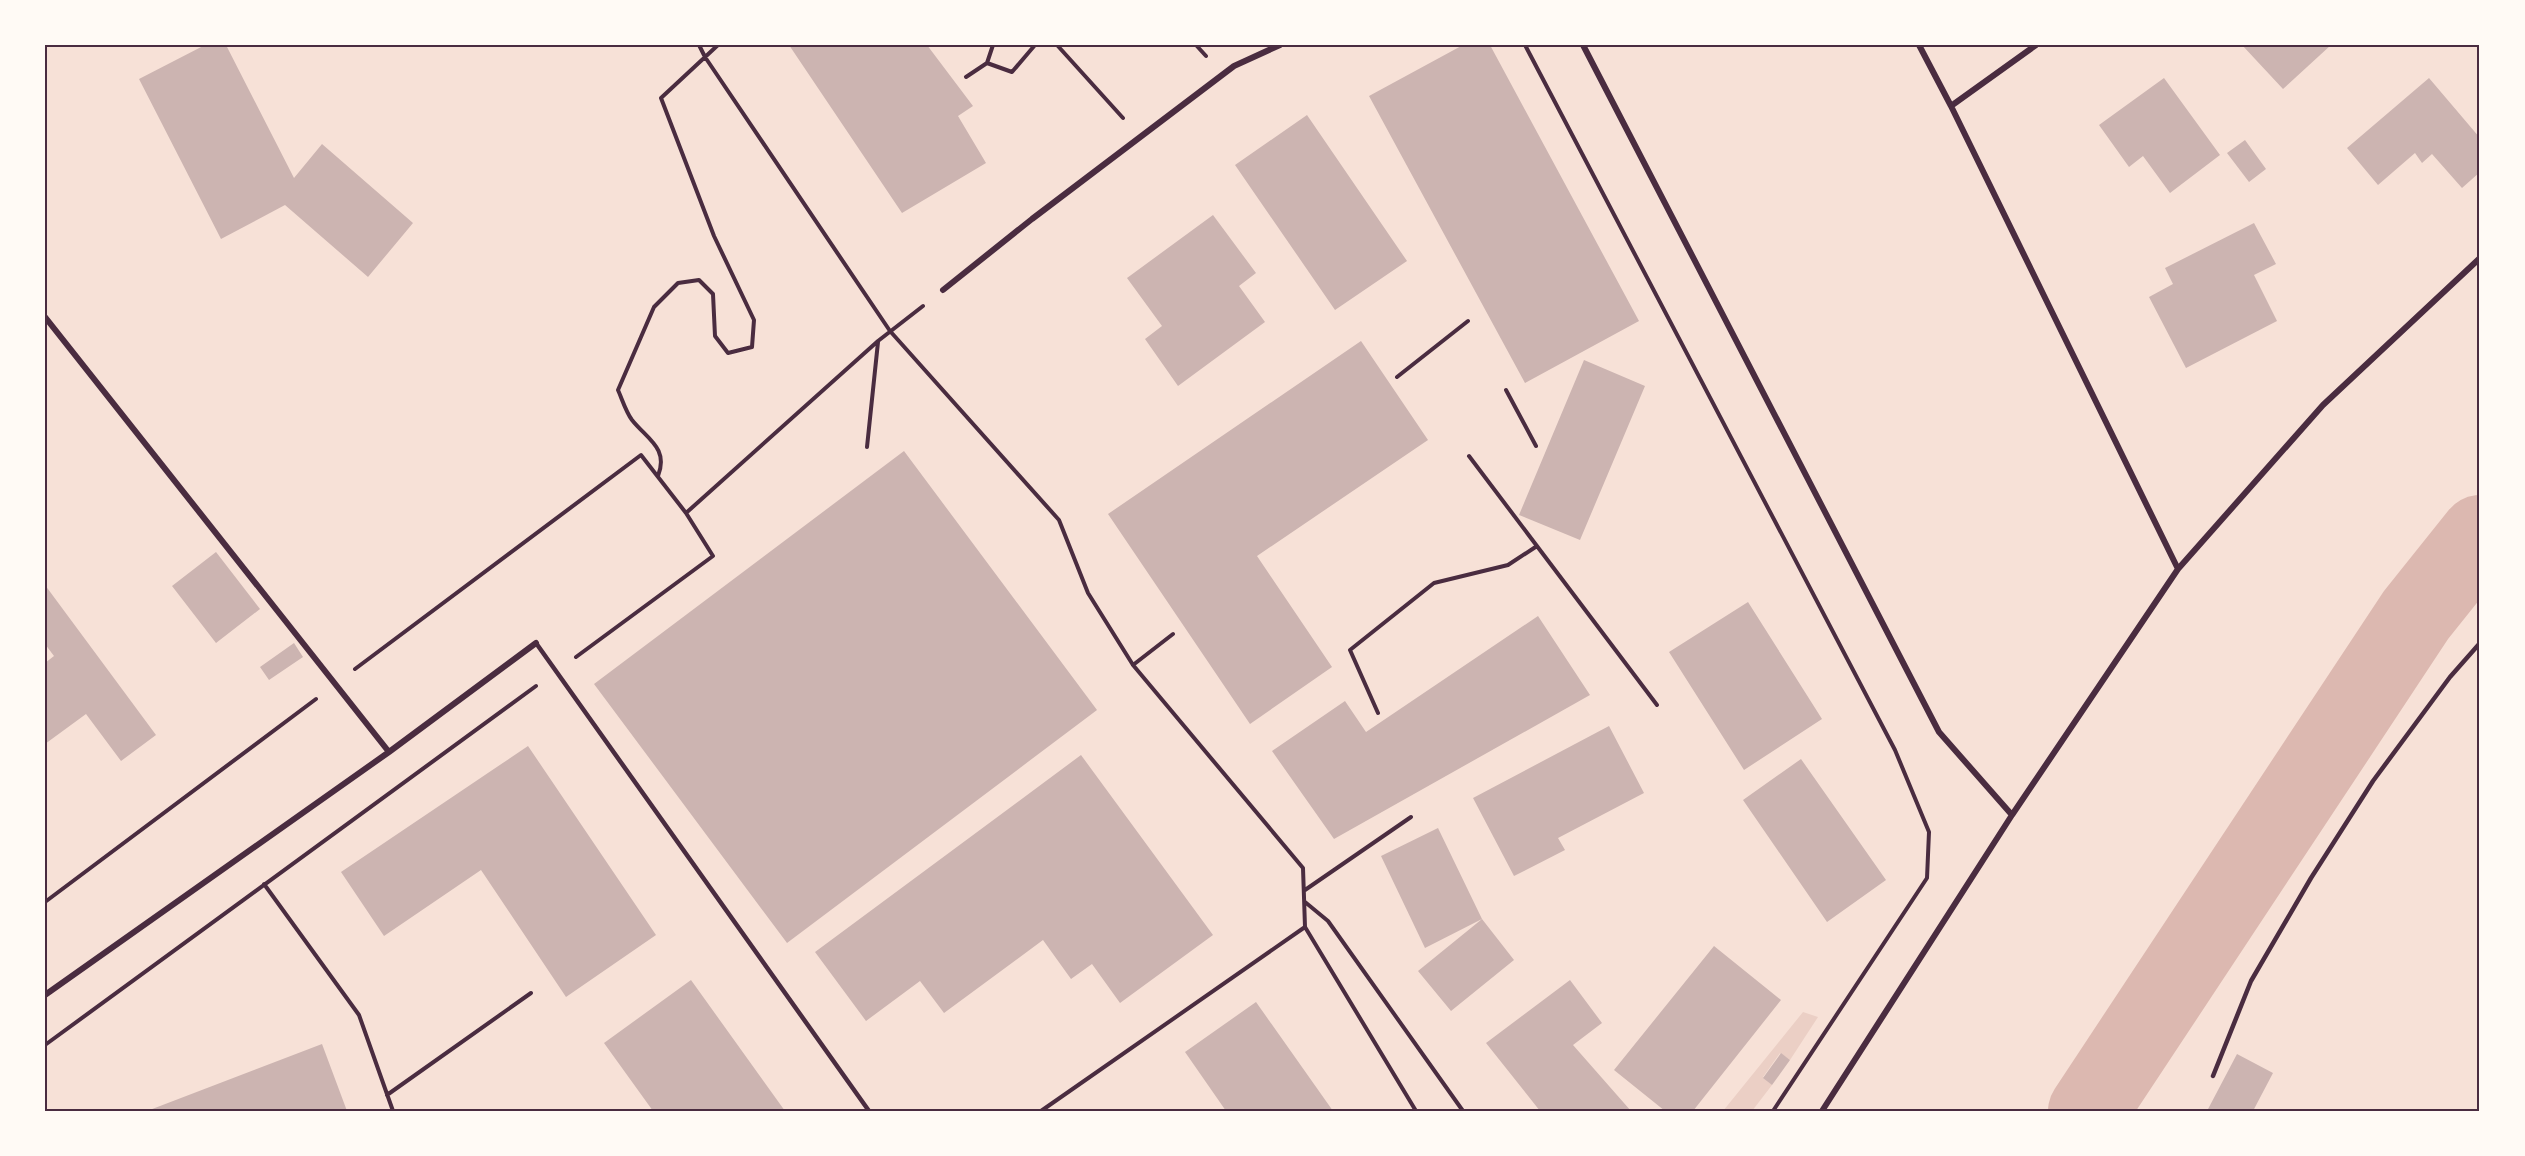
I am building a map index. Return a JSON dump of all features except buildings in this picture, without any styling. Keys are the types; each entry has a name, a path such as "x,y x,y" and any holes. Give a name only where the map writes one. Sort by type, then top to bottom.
{"street":[{"path":"943,290 1234,66 1280,45"},
{"path":"1583,45 1939,732 2012,815"},
{"path":"1919,45 2178,570"},
{"path":"1951,106 2036,45"},
{"path":"1822,1111 2012,815 2178,570 2323,405 2480,258"},
{"path":"45,317 389,752"},
{"path":"45,994 389,752 536,643"}],"lane":[{"path":"536,643 869,1111"},
{"path":"2213,1076 2251,981 2311,878 2373,781 2450,677 2480,644"}],"path":[{"path":"699,45 890,332 1059,520 1088,593 1133,665 1303,868 1305,927 1416,1111"},
{"path":"658,477 662,466 655,442 631,419 618,390 654,307 678,283 699,280 713,294 715,336 728,353 752,347 754,320 714,236 661,98 718,45"},
{"path":"966,78 987,63 993,45"},
{"path":"987,63 1012,72 1035,45"},
{"path":"1057,45 1140,137"},
{"path":"1525,45 1895,750 1929,832 1927,878 1773,1111"},
{"path":"686,513 878,341 943,290"},
{"path":"1397,376 1468,321"},
{"path":"867,447 878,341"},
{"path":"1506,390 1536,446"},
{"path":"45,902 641,455 686,513 713,556 45,1045"},
{"path":"1469,456 1657,705"},
{"path":"1378,713 1350,650 1434,583 1509,564 1537,546"},
{"path":"1133,665 1173,634"},
{"path":"1304,890 1411,817"},
{"path":"264,884 359,1014 393,1111"},
{"path":"1304,902 1328,921 1463,1111"},
{"path":"1041,1111 1305,927"},
{"path":"387,1095 531,993"}],"shaded area":[{"path":"1803,1012 1818,1017 1790,1060 1780,1053 1763,1077 1772,1085 1752,1111 1723,1111"}],"waterway":[{"path":"2088,1111 2416,615 2480,535"}]}
